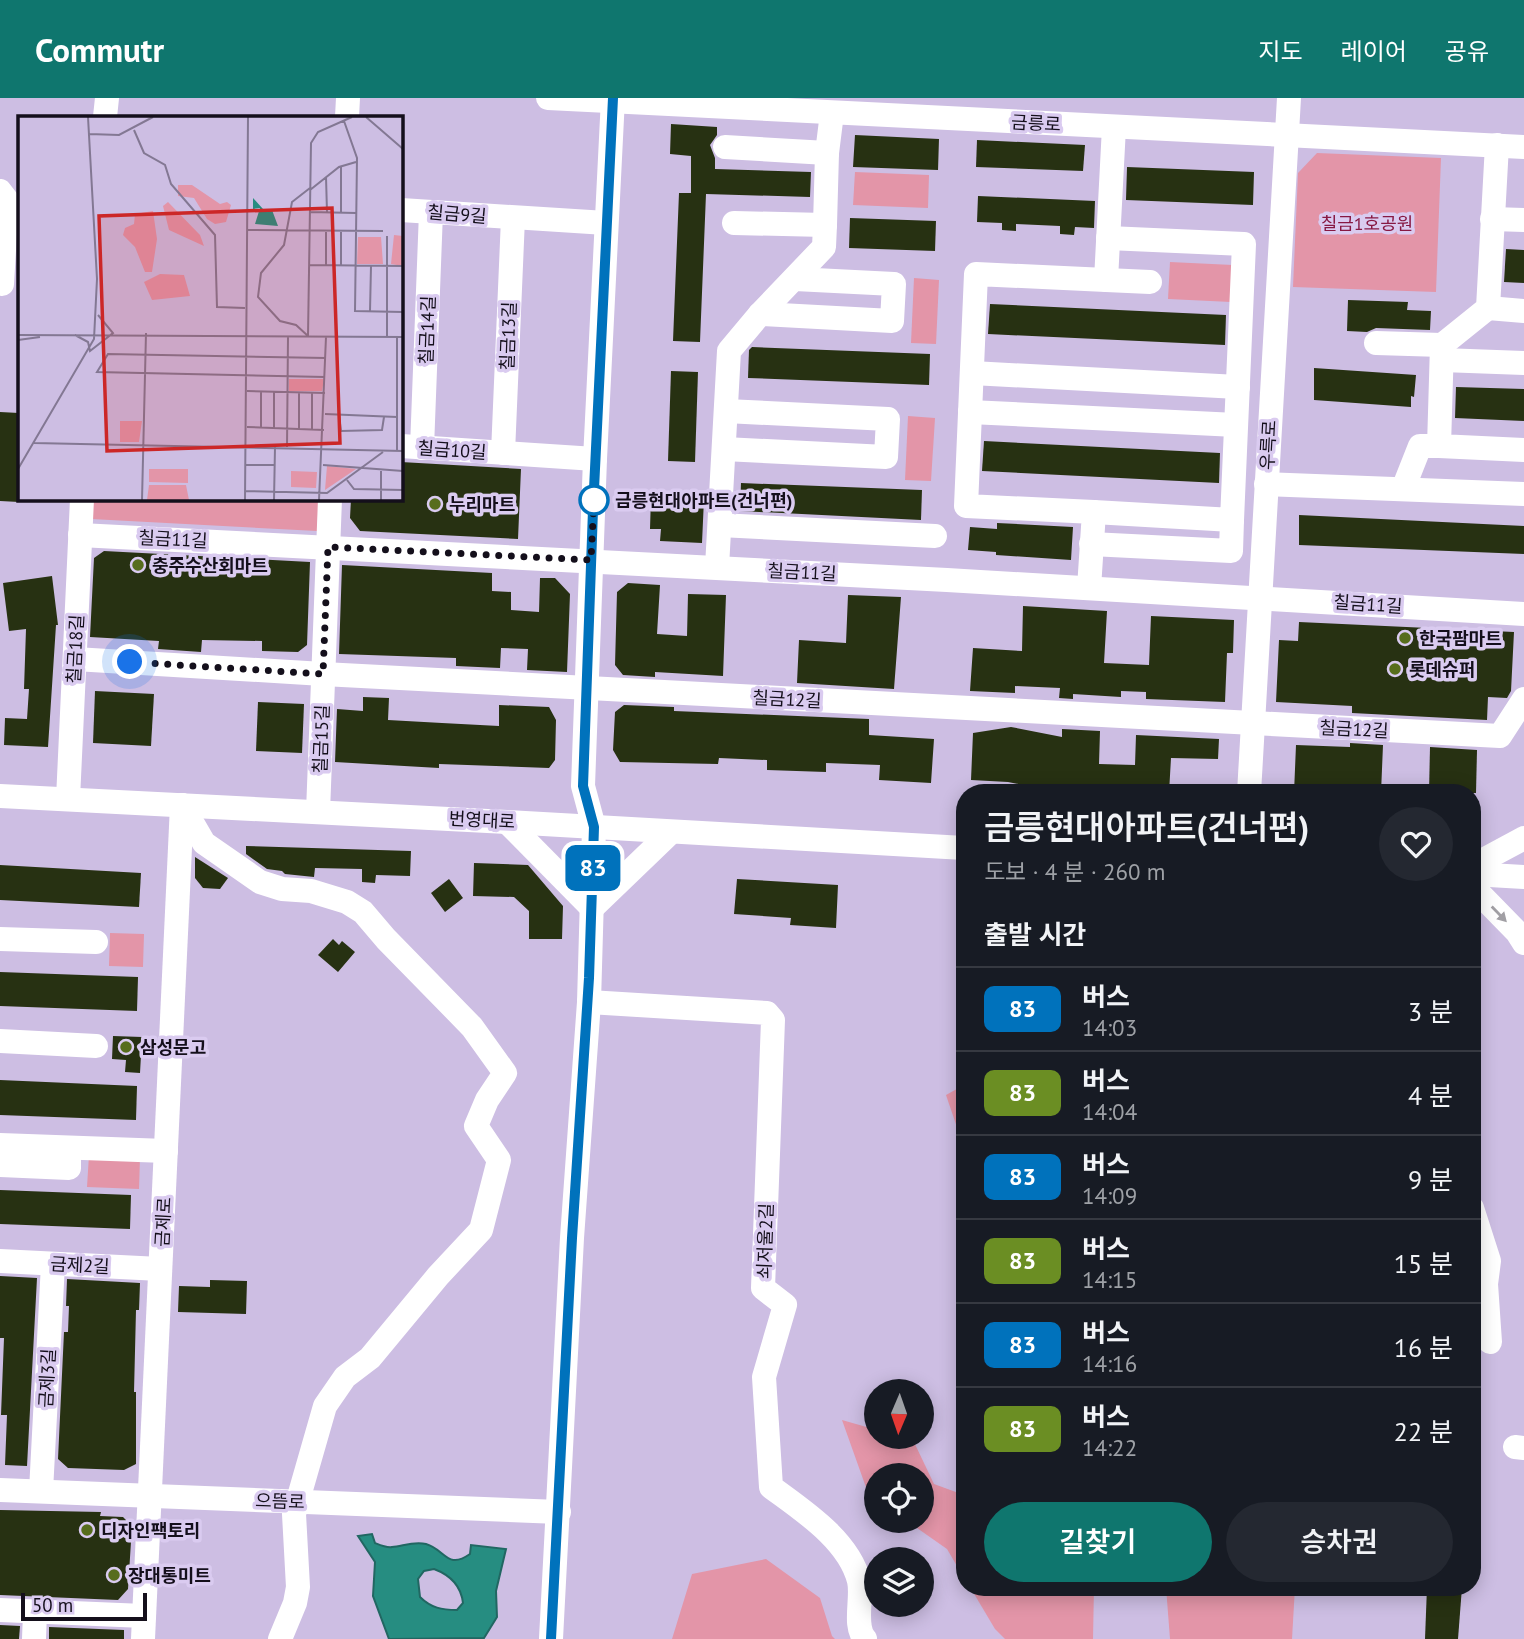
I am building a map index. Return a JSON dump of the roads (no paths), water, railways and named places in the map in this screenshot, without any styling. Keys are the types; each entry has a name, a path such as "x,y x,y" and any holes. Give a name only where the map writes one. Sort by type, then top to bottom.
{"street":[{"path":"106,116 107,98"},
{"path":"347,116 348,98"},
{"name":"금릉로","path":"548,98 818,108 1114,127 1524,147"},
{"name":"우륵로","path":"1250,784 1289,98"},
{"path":"551,1639 572,1238 589,1002 594,827 583,786 595,459 613,100"},
{"path":"717,567 729,351 824,247 827,153 818,108"},
{"path":"1106,280 1114,127"},
{"path":"1439,446 1442,353 1488,308 1497,145"},
{"path":"725,148 827,153"},
{"path":"0,191 7,201 7,285"},
{"name":"칠금9길","path":"402,209 606,223"},
{"name":"칠금14길","path":"411,447 431,212"},
{"name":"칠금13길","path":"503,453 513,218"},
{"path":"1492,219 1524,220"},
{"path":"734,223 825,225"},
{"path":"1091,544 1231,551 1233,520 1244,244 1108,238"},
{"path":"1150,282 976,274 966,506 1233,520"},
{"path":"760,314 892,321 894,284 795,279"},
{"path":"1488,308 1524,311"},
{"path":"1376,343 1524,363"},
{"path":"972,373 1238,387"},
{"path":"724,449 886,457 887,419 726,411"},
{"path":"970,412 1236,425"},
{"path":"1403,489 1420,446 1524,450"},
{"name":"칠금10길","path":"411,447 595,459"},
{"path":"1266,484 1524,494"},
{"name":"칠금18길","path":"68,799 82,500"},
{"name":"칠금15길","path":"318,812 330,500"},
{"path":"1089,588 1094,512"},
{"path":"720,525 935,536"},
{"name":"칠금11길","path":"80,535 591,560 1524,614"},
{"name":"칠금12길","path":"75,659 1500,736 1524,698"},
{"name":"번영대로","path":"0,796 956,848"},
{"path":"182,805 204,843 260,882 311,891 347,902 363,912 472,1027 505,1073 487,1100 476,1126 499,1160 481,1230 438,1276 370,1358 345,1377 324,1406 296,1501 294,1514 298,1587 295,1603 280,1639"},
{"name":"금제로","path":"144,1628 182,805"},
{"path":"507,822 592,908"},
{"path":"592,908 671,832"},
{"path":"1481,861 1524,838"},
{"path":"1481,875 1524,877"},
{"path":"1481,895 1517,932 1524,943"},
{"path":"0,939 96,943"},
{"name":"쇠저울2길","path":"589,1002 767,1013 773,1020 763,1288 785,1305 764,1377 771,1487 827,1529 845,1554 858,1579 861,1635 865,1639"},
{"path":"0,1041 96,1046"},
{"path":"0,1145 166,1151"},
{"path":"0,1165 69,1168 69,1147"},
{"path":"1481,1236 1489,1261 1486,1284 1490,1342"},
{"name":"금제2길","path":"0,1261 160,1269"},
{"name":"금제3길","path":"41,1491 53,1264"},
{"name":"으뜸로","path":"0,1490 559,1512"},
{"path":"0,1610 35,1612 144,1628"},
{"path":"34,1639 35,1612"}],"place":[{"name":"금릉현대아파트(건너편)","path":"594,500"},
{"name":"누리마트","path":"435,504"},
{"name":"충주수산회마트","path":"138,565"},
{"name":"한국팜마트","path":"1405,638"},
{"name":"롯데슈퍼","path":"1395,669"},
{"name":"삼성문고","path":"126,1047"},
{"name":"디자인팩토리","path":"87,1530"},
{"name":"장대통미트","path":"114,1575"}],"park label":[{"name":"칠금1호공원","path":"1367,223"}]}
